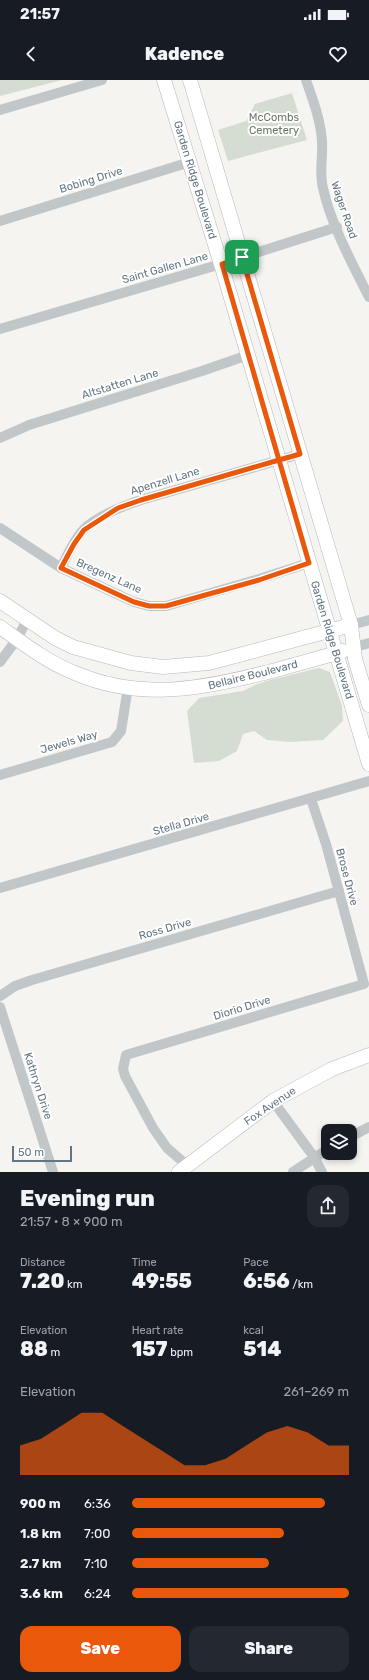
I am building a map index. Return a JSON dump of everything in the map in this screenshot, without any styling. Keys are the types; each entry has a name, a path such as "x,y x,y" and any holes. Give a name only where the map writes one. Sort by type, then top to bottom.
{"main road":[{"name":"Garden Ridge Boulevard","path":"164,80 222,264 369,764"},
{"name":"Garden Ridge Boulevard","path":"190,80 351,625 352,648 369,705"},
{"name":"Bellaire Boulevard","path":"0,601 55,638 79,649 131,663 163,667 209,663 351,625"},
{"name":"Bellaire Boulevard","path":"0,627 39,655 76,674 101,682 128,688 149,690 174,690 239,680 352,648"},
{"name":"Fox Avenue","path":"184,1169 273,1101 332,1069 369,1055"}],"street":[{"path":"0,110 102,80"},
{"name":"Wager Road","path":"306,80 315,104 322,141 321,178 323,189 348,254 369,297"},
{"name":"Bobing Drive","path":"0,221 190,162"},
{"name":"Saint Gallen Lane","path":"0,329 222,264 337,228"},
{"name":"Altstatten Lane","path":"0,438 29,425 202,371 248,355"},
{"name":"Apenzell Lane","path":"61,568 74,544 84,530 118,508 300,454"},
{"name":"Bregenz Lane","path":"0,528 61,568 134,602 149,606 166,606 259,580 309,563"},
{"path":"0,662 17,639 27,620"},
{"path":"351,625 369,620"},
{"path":"352,648 369,643"},
{"name":"Jewels Way","path":"0,775 112,742 121,731 128,688"},
{"name":"Stella Drive","path":"0,888 369,781"},
{"name":"Brose Drive","path":"311,799 326,844 364,984"},
{"name":"Ross Drive","path":"0,996 15,986 32,980 339,891"},
{"name":"Diorio Drive","path":"184,1169 153,1128 125,1076 123,1068 126,1055 364,984"},
{"name":"Kathryn Drive","path":"0,1007 53,1172"},
{"path":"273,1101 314,1157 322,1172"},
{"path":"357,1133 369,1127"},
{"path":"293,1172 321,1153"}],"green space":[{"path":"0,80 62,80 0,96"},
{"name":"McCombs Cemetery","path":"292,93 307,140 228,161 218,130 246,121 255,104"},
{"path":"319,668 330,672 342,706 343,721 323,740 290,742 267,740 254,731 243,734 237,751 219,761 194,763 187,711 199,698 243,691 270,680"}],"route":[{"path":"242,257 222,264 279,460 118,508 84,530 74,544 61,568 134,602 149,606 166,606 259,580 309,563 279,460 300,454 242,257"}]}
